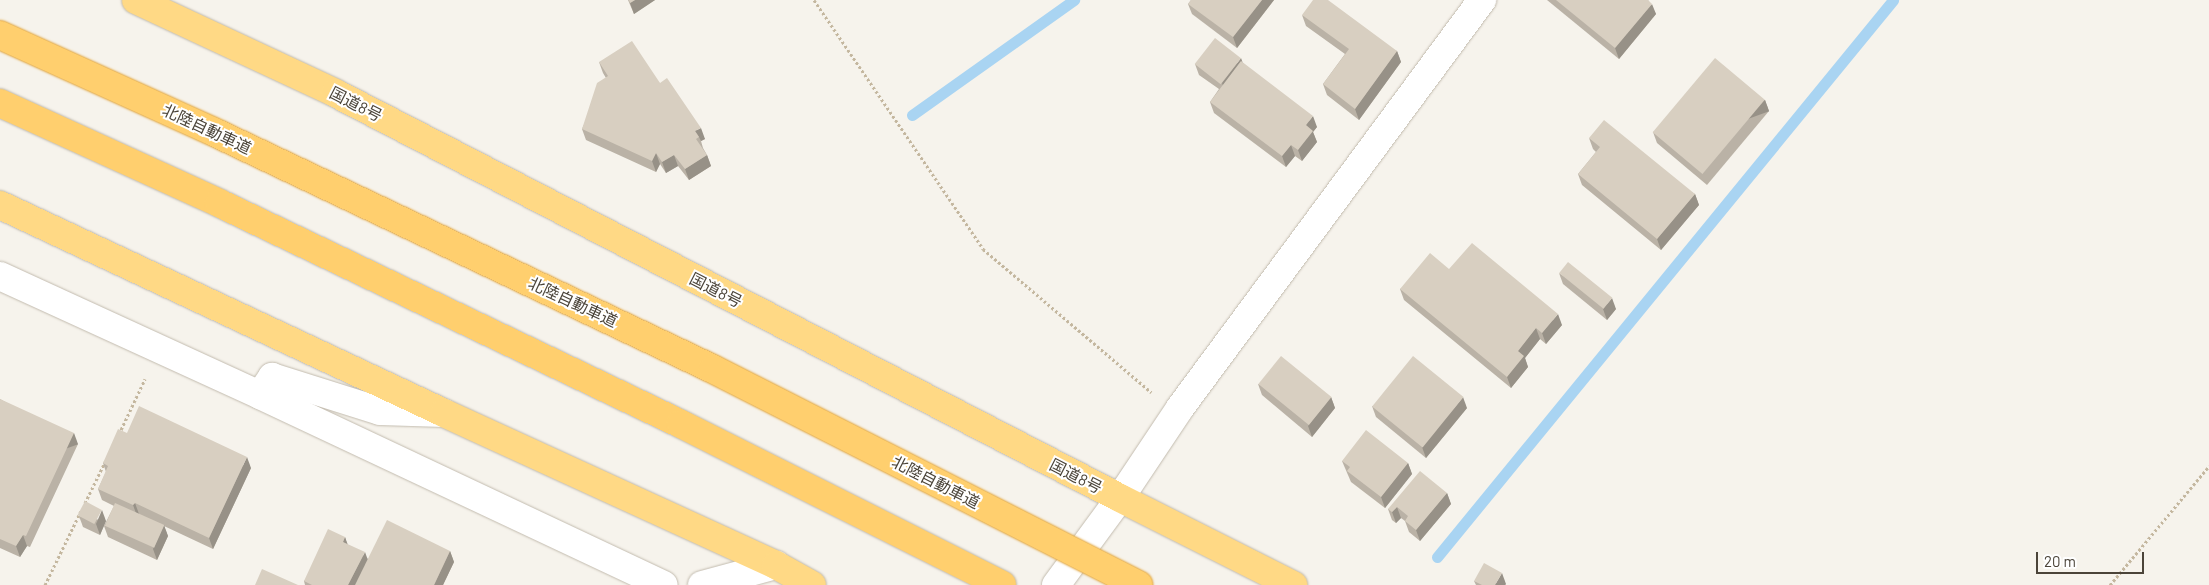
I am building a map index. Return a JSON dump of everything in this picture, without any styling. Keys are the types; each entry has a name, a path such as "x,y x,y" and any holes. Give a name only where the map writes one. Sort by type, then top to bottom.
{"highway":[{"name":"国道8号","path":"136,0 335,93 1120,498 1293,585"},
{"name":"北陸自動車道","path":"0,35 223,136 713,369 1138,585"},
{"path":"0,104 220,203 681,424 1002,585"},
{"path":"0,205 13,213 444,414 776,565 812,585"}],"street":[{"path":"1056,585 1120,498 1180,408 1482,0"},
{"path":"0,276 260,395 663,585"},
{"path":"260,395 272,376 380,411 444,414"},
{"path":"702,585 776,565"}],"path":[{"path":"814,0 983,249 1146,390 1180,408"},
{"path":"118,436 147,374"},
{"path":"45,585 109,454"},
{"path":"2110,585 2209,466"}],"building":[{"path":"1191,0 1262,0 1233,37 1188,4"},
{"path":"1313,0 1328,0 1397,51 1355,109 1323,84 1349,49 1302,15"},
{"path":"1556,0 1648,0 1652,4 1615,48"},
{"path":"1215,38 1241,58 1221,84 1195,64"},
{"path":"632,41 660,83 667,78 701,128 695,131 699,137 696,139 707,155 685,169 674,155 662,162 656,153 652,161 582,129 597,83 608,76 599,62"},
{"path":"1715,58 1765,100 1702,174 1653,132"},
{"path":"1241,61 1313,116 1306,125 1313,131 1298,150 1291,145 1282,156 1210,102"},
{"path":"1604,120 1695,194 1657,239 1578,174 1600,147 1589,138"},
{"path":"1472,243 1558,314 1542,333 1536,328 1518,351 1524,356 1507,377 1400,289 1430,253 1449,269"},
{"path":"1568,262 1612,298 1603,309 1559,273"},
{"path":"1281,356 1332,397 1309,425 1258,384"},
{"path":"1413,356 1464,397 1423,447 1372,407"},
{"path":"0,399 74,433 26,536 23,535 16,546 0,539"},
{"path":"139,406 247,457 209,538 135,503 133,505 98,489 108,466 103,463 118,429 127,433"},
{"path":"1366,430 1408,463 1381,497 1347,471 1350,467 1342,461"},
{"path":"1420,471 1447,493 1416,530 1405,521 1408,516 1397,507 1392,512 1388,509"},
{"path":"85,501 102,510 94,524 77,515"},
{"path":"115,503 164,525 154,548 105,526"},
{"path":"387,520 450,551 434,585 355,585"},
{"path":"328,529 345,537 343,542 365,552 348,585 312,585 304,581"},
{"path":"1484,563 1502,573 1495,585 1482,585 1474,581"},
{"path":"262,569 298,585 255,585"}],"waterway":[{"path":"912,115 1074,0"},
{"path":"1437,557 1893,0"}]}
